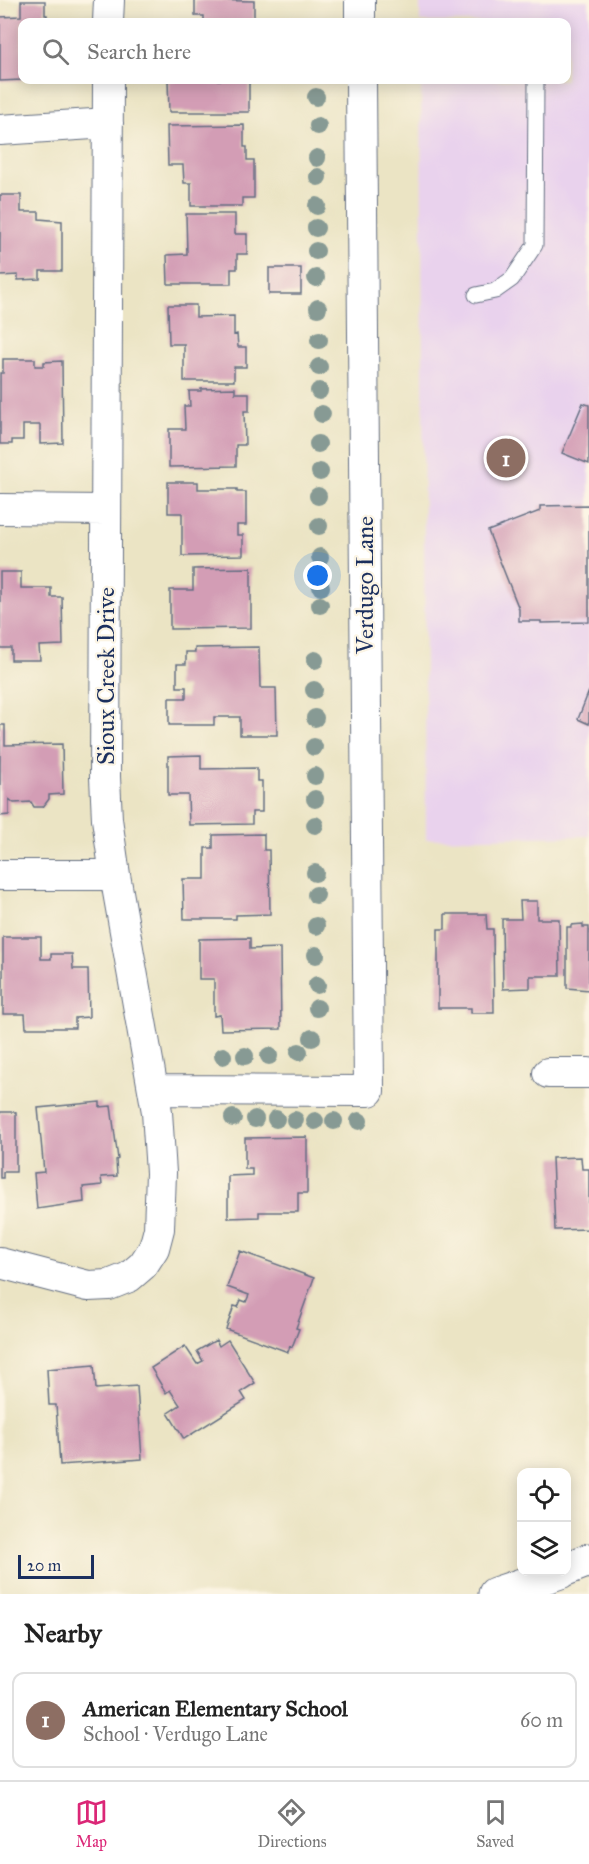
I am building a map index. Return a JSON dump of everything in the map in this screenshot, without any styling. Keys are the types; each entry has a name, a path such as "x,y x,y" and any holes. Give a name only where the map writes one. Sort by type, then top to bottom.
{"highway":[{"path":"571,1567 589,1560"},
{"path":"495,1594 548,1576"}],"street":[{"path":"108,0 108,18"},
{"path":"360,0 360,18"},
{"name":"Sioux Creek Drive","path":"0,1263 88,1286 109,1285 129,1276 143,1265 154,1248 159,1229 161,1173 154,1090 115,876 107,819 105,777 108,84"},
{"name":"Verdugo Lane","path":"154,1090 369,1091 361,84"},
{"path":"0,130 108,123"},
{"path":"0,510 106,510"},
{"path":"0,875 115,876"},
{"path":"548,1073 589,1073"}],"lane":[{"path":"476,295 495,291 512,279 535,245 536,84"}],"shaded area":[{"path":"420,0 589,0 589,836 426,839 421,84 571,84 571,18 420,18"}],"building":[{"path":"195,0 254,1 254,18 195,16"},
{"path":"21,1 45,1 47,18 18,18 18,80 0,81 0,17 21,16"},
{"path":"168,84 249,84 249,112 169,112"},
{"path":"244,125 244,147 247,147 247,160 254,160 254,198 242,198 242,206 191,206 191,183 184,183 183,165 168,165 167,126"},
{"path":"0,195 21,195 21,212 39,212 39,219 62,221 62,271 40,271 40,279 18,280 18,275 0,276"},
{"path":"186,214 235,214 235,234 247,234 247,254 237,254 237,269 231,269 231,284 168,284 167,255 187,254"},
{"path":"269,268 301,268 301,294 269,294"},
{"path":"168,305 196,305 196,317 234,316 234,335 237,334 238,347 246,347 246,367 234,367 234,381 184,381 184,344 169,344"},
{"path":"3,359 35,359 35,366 44,366 44,362 62,361 63,443 40,444 40,425 23,425 23,440 12,440 12,444 0,444 0,373 3,373"},
{"path":"235,388 235,393 249,393 249,411 244,411 245,445 236,445 236,466 169,467 169,429 185,429 184,406 190,406 189,391"},
{"path":"583,403 589,405 589,464 562,453"},
{"path":"168,482 198,482 198,489 237,489 237,492 246,492 246,525 237,525 237,535 243,535 243,555 182,556 182,513 168,513"},
{"path":"589,505 589,622 519,621 519,609 488,531 540,511 540,506"},
{"path":"251,568 251,628 170,629 170,590 193,590 193,569"},
{"path":"0,572 21,572 21,588 51,588 51,597 62,597 63,645 39,646 40,660 11,660 11,648 0,648"},
{"path":"259,647 260,688 276,688 277,735 240,735 240,717 214,717 214,725 169,725 169,698 186,698 186,687 177,687 177,664 186,664 186,652 195,652 195,648"},
{"path":"589,691 589,724 578,719"},
{"path":"0,725 5,725 5,745 62,744 63,794 49,795 43,807 34,807 31,802 14,803 9,799 9,815 0,816"},
{"path":"201,755 201,769 257,768 257,781 262,781 262,812 252,812 252,824 189,825 188,795 168,795 168,756"},
{"path":"264,834 264,850 269,850 270,914 236,915 236,919 184,919 183,879 205,879 205,848 213,848 213,835"},
{"path":"520,901 537,901 537,919 559,919 560,976 530,976 530,988 503,989 502,919 521,919"},
{"path":"445,914 486,914 487,929 493,929 494,1013 471,1013 471,1008 438,1008 438,929 445,929"},
{"path":"583,924 583,927 589,927 589,990 567,988 567,927"},
{"path":"3,937 41,937 41,959 51,959 51,954 72,954 73,969 88,969 89,1017 75,1018 75,1028 26,1028 25,1014 3,1014"},
{"path":"250,938 250,949 280,948 281,1029 221,1030 220,1015 214,1016 214,979 199,979 199,939"},
{"path":"100,1102 100,1107 111,1106 118,1159 116,1160 117,1176 101,1177 102,1185 83,1187 84,1202 37,1209 34,1173 44,1172 38,1108"},
{"path":"0,1112 16,1112 16,1172 3,1172 3,1178 0,1178"},
{"path":"307,1137 307,1193 298,1193 298,1212 259,1212 259,1217 228,1218 228,1176 252,1175 252,1169 245,1169 245,1138"},
{"path":"581,1157 582,1169 589,1169 589,1229 555,1230 552,1158"},
{"path":"240,1251 314,1278 296,1328 299,1329 288,1352 226,1329 234,1306 238,1307 241,1300 246,1302 249,1295 227,1287"},
{"path":"216,1340 219,1346 228,1340 255,1383 241,1392 246,1400 184,1439 168,1413 180,1405 170,1390 166,1393 151,1368 185,1346 197,1364 203,1361 197,1351"},
{"path":"94,1365 96,1389 137,1386 142,1459 60,1465 56,1405 49,1405 47,1369"}],"place":[{"name":"American Elementary School","path":"506,458"}]}
